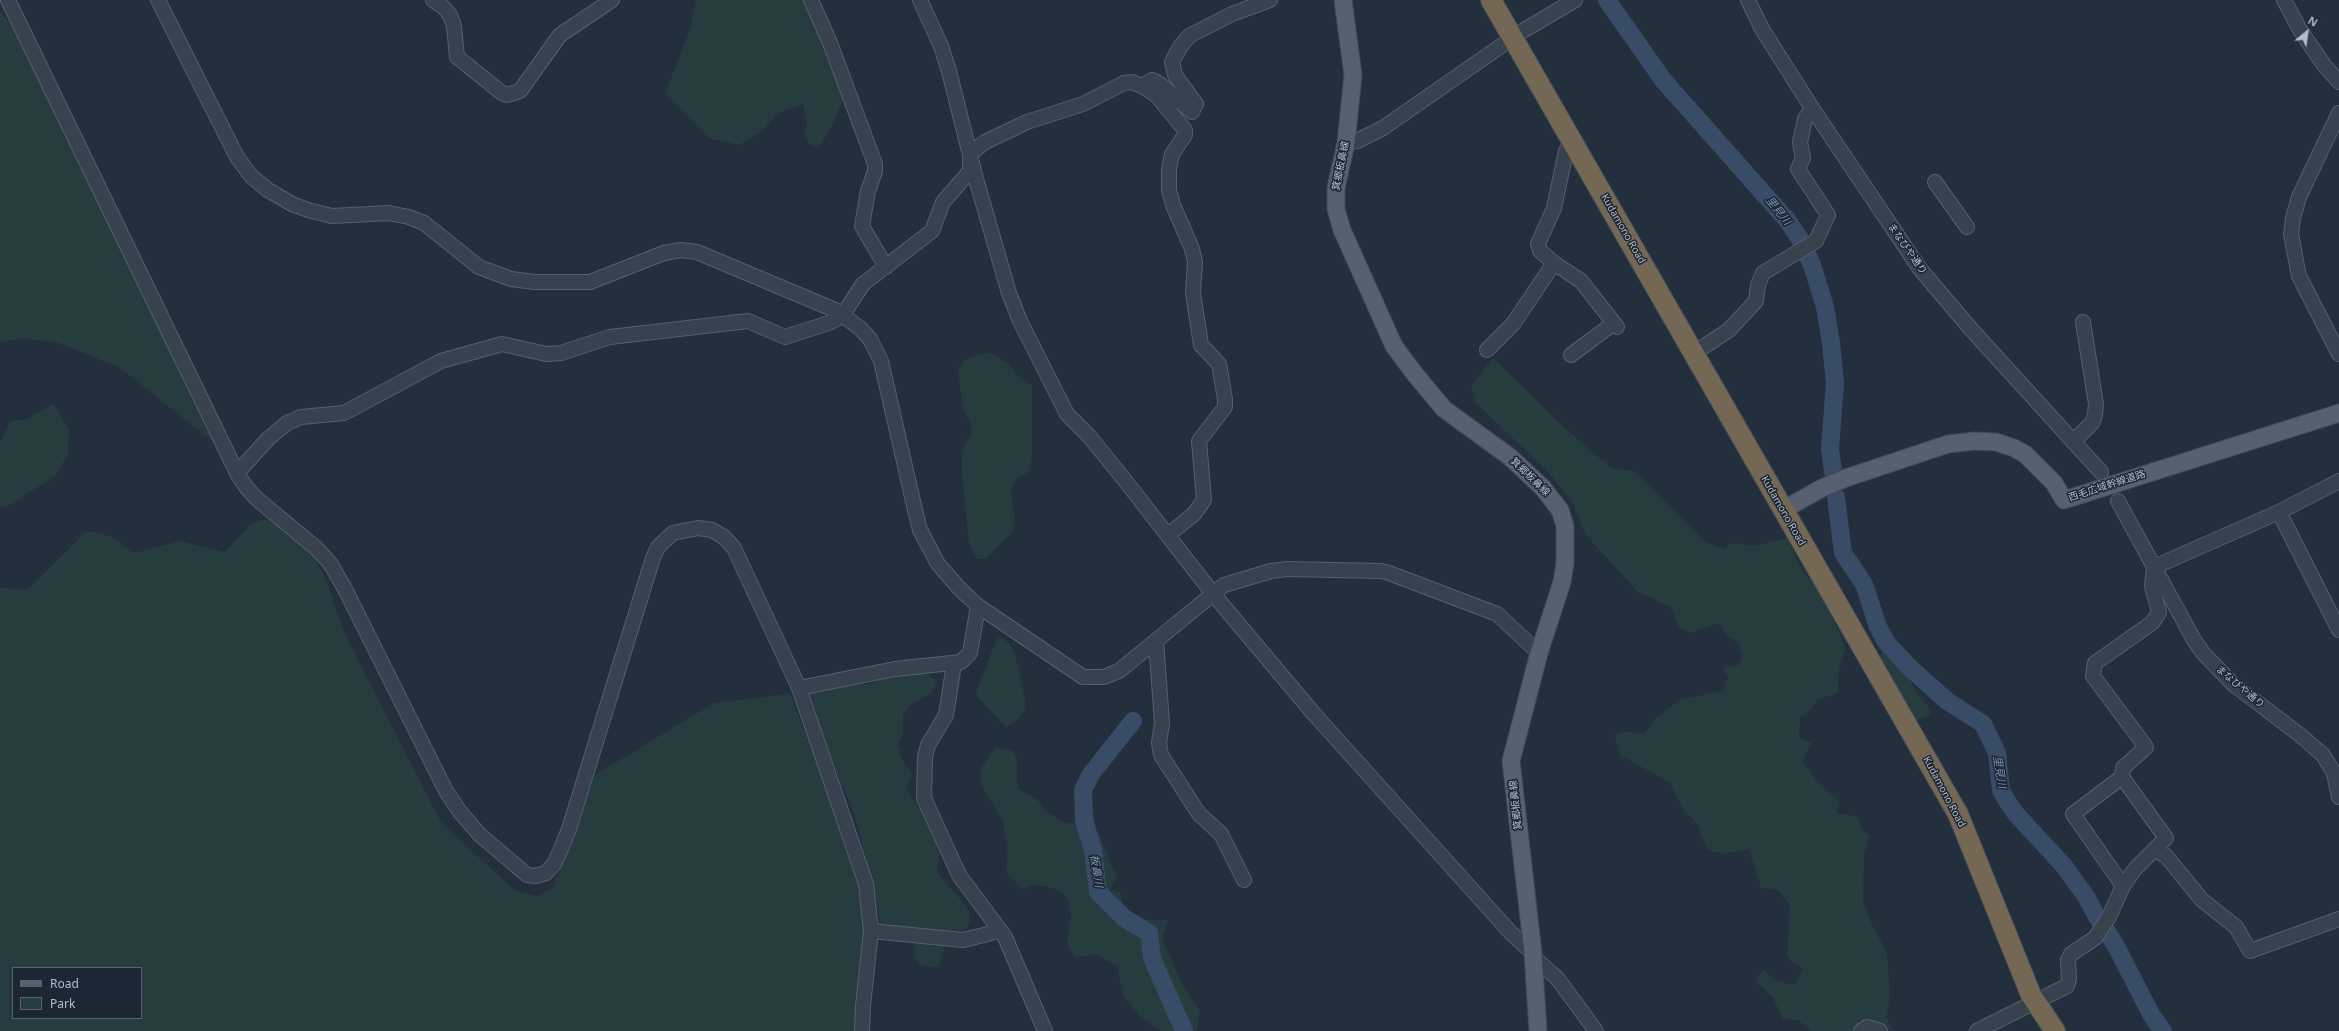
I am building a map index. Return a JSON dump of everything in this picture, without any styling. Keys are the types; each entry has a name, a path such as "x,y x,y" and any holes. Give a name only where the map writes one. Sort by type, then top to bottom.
{"highway":[{"name":"Kudamono Road","path":"1491,0 1958,814 2035,1002 2055,1031"}],"main road":[{"name":"箕郷板鼻線","path":"1343,0 1353,75 1346,143 1336,188 1336,209 1342,230 1394,346 1444,409 1529,473 1560,510 1564,526 1565,563 1562,582 1539,653 1511,761 1533,957 1538,1031"},
{"name":"西毛広域幹線道路","path":"1783,510 1822,488 1846,478 1948,444 1974,441 1996,442 2014,448 2024,454 2054,484 2064,500 2339,413"}],"street":[{"path":"8,0 237,473 257,499 316,548 330,563 345,589 446,791 460,812 480,835 502,856 527,874 536,876 546,873 554,864 560,851 571,821 653,558 658,547 673,533 698,528 712,530 724,537 734,548 742,560 799,688 866,884 871,931 863,1006 862,1031"},
{"path":"158,0 237,157 251,176 268,190 292,204 332,216 389,212 409,217 424,223 479,267 511,279 534,282 590,282 664,253 681,250 698,252 835,310 860,328 870,339 881,361 914,510 920,530 929,550 948,576 978,606 1083,677 1097,679 1119,671 1224,585 1270,571 1287,569 1381,571 1497,614 1539,653"},
{"path":"432,0 443,7 454,26 457,57 507,95 520,91 560,35 612,0"},
{"path":"811,0 830,43 875,164 875,171 868,191 862,226 886,267"},
{"path":"920,0 941,46 1009,293 1020,321 1067,414 1089,436 1214,594 1314,714 1533,957 1557,978 1596,1031"},
{"path":"1142,86 1152,80 1160,84 1192,112 1196,104 1175,75 1172,62 1180,47 1188,36 1232,14 1270,0"},
{"path":"1346,143 1357,141 1383,128 1513,38 1575,0"},
{"name":"まなびや通り","path":"1748,0 1762,29 1812,108 1933,286 2101,472"},
{"path":"2284,0 2304,36 2324,65 2339,82"},
{"path":"970,154 985,142 1027,122 1083,104 1124,84 1132,82 1142,86 1156,95 1185,130 1185,135 1172,154 1169,169 1169,190 1173,205 1192,249 1195,262 1193,293 1201,345 1219,364 1225,399 1224,407 1199,441 1204,500 1194,514 1168,535"},
{"path":"1694,353 1729,330 1756,301 1758,285 1763,273 1816,241 1828,215 1798,170 1803,158 1800,142 1805,119 1812,108"},
{"path":"2339,113 2299,197 2292,218 2291,234 2299,276 2339,354"},
{"path":"1571,355 1616,325 1581,281 1554,263 1540,251 1538,244 1554,208 1566,150 1572,141"},
{"path":"237,473 268,438 287,423 301,417 344,412 441,361 502,344 546,354 561,353 610,338 748,321 785,338 829,323 842,316 863,284 932,231 944,202 970,171 970,154"},
{"path":"1935,182 1967,227"},
{"path":"1487,350 1513,324 1554,263"},
{"path":"2073,442 2092,423 2095,415 2096,404 2083,322"},
{"path":"1977,1031 2067,986 2069,979 2068,960 2071,954 2090,943 2098,934 2109,917 2123,886 2141,861 2155,850 2166,838 2122,777 2123,768 2146,747 2093,676 2095,663 2152,623 2157,616 2159,612 2152,586 2154,567 2279,512 2339,481"},
{"name":"まなびや通り","path":"2118,501 2194,640 2211,662 2233,684 2334,760 2334,773 2339,797"},
{"path":"2279,512 2339,630"},
{"path":"799,688 895,669 922,665 954,664 966,659 970,653 978,606"},
{"path":"1156,641 1162,723 1159,743 1161,755 1199,814 1221,834 1244,880"},
{"path":"954,664 946,715 928,745 925,757 923,792 959,875 1008,943 1045,1031"},
{"path":"2122,777 2073,814 2123,886"},
{"path":"2155,850 2166,856 2202,900 2236,926 2250,951 2339,919"},
{"path":"871,931 963,940 999,930"},
{"path":"1861,1031 1867,1027 1880,1031"}],"green space":[{"path":"696,0 807,0 845,95 832,126 819,148 808,143 804,135 807,122 803,104 778,113 762,131 739,145 709,138 665,94 691,27"},
{"path":"0,10 25,46 212,441 120,368 60,343 21,338 0,343"},
{"path":"991,353 1008,363 1017,375 1032,386 1032,457 1029,471 1015,481 1011,492 1015,519 1013,531 986,559 976,559 969,543 962,475 962,451 972,431 970,421 963,409 958,370 965,360 980,354"},
{"path":"1493,358 1565,428 1611,468 1634,471 1706,542 1725,549 1730,543 1754,546 1787,538 1801,568 1825,598 1845,648 1839,669 1838,693 1818,699 1810,710 1800,718 1799,738 1812,743 1805,754 1803,762 1816,780 1840,802 1837,813 1858,817 1863,831 1869,835 1864,856 1863,901 1873,927 1887,953 1890,993 1887,1017 1890,1026 1894,1031 1876,1023 1858,1020 1858,1031 1811,1031 1798,1020 1783,1019 1773,998 1756,981 1763,969 1776,981 1795,985 1803,969 1787,957 1790,904 1777,890 1761,888 1749,849 1725,854 1707,850 1697,823 1683,809 1670,783 1620,755 1615,735 1626,732 1644,734 1657,717 1681,699 1724,691 1728,677 1722,668 1739,665 1743,654 1739,644 1727,636 1718,623 1690,633 1678,627 1671,607 1638,592 1585,534 1572,502 1550,474 1475,402 1471,385"},
{"path":"53,404 69,430 68,454 55,476 10,505 0,507 0,443 10,421 26,420"},
{"path":"270,518 311,553 326,579 345,634 441,822 514,890 537,896 553,888 595,775 714,703 790,694 852,854 865,920 859,1031 0,1031 0,588 27,590 87,531 110,536 134,553 180,541 225,552 252,523"},
{"path":"998,636 1010,644 1015,655 1025,699 1025,709 1020,717 1006,728 978,697 976,692"},
{"path":"1887,648 1904,665 1918,696 1931,709 1929,716 1916,720 1907,712 1880,660 1882,650"},
{"path":"909,672 919,672 928,675 937,682 931,693 910,705 903,714 903,733 897,745 902,760 913,774 905,789 917,803 937,840 939,853 937,873 964,903 969,912 971,923 965,929 958,931 880,925 877,903 855,816 823,739 810,691 841,685 870,684"},
{"path":"996,747 1013,751 1017,759 1017,788 1037,799 1045,810 1063,823 1080,822 1078,792 1099,773 1090,791 1096,828 1117,878 1110,890 1120,892 1123,903 1138,920 1168,920 1162,939 1184,988 1200,1011 1197,1031 1161,1031 1139,1015 1124,997 1117,966 1095,954 1075,957 1067,944 1071,913 1069,903 1063,893 1050,887 1034,885 1023,889 1009,876 1006,868 1008,846 1002,819 981,785 981,768"},
{"path":"917,940 945,943 940,964 935,967 922,966 914,958 913,948"}],"waterway":[{"name":"里見川","path":"1607,0 1663,80 1787,220 1800,239 1812,265 1825,307 1831,343 1835,383 1830,449 1833,471"},
{"name":"里見川","path":"1836,497 1843,553 1864,584 1878,627 1886,642 1909,667 1947,701 1983,724 1997,753 2001,790 2007,801 2016,814 2064,866 2087,898 2116,946 2152,1016 2163,1031"},
{"name":"板鼻川","path":"1133,721 1091,774 1083,790 1084,821 1093,850 1098,892 1124,918 1149,933 1152,958 1184,1031"}]}
